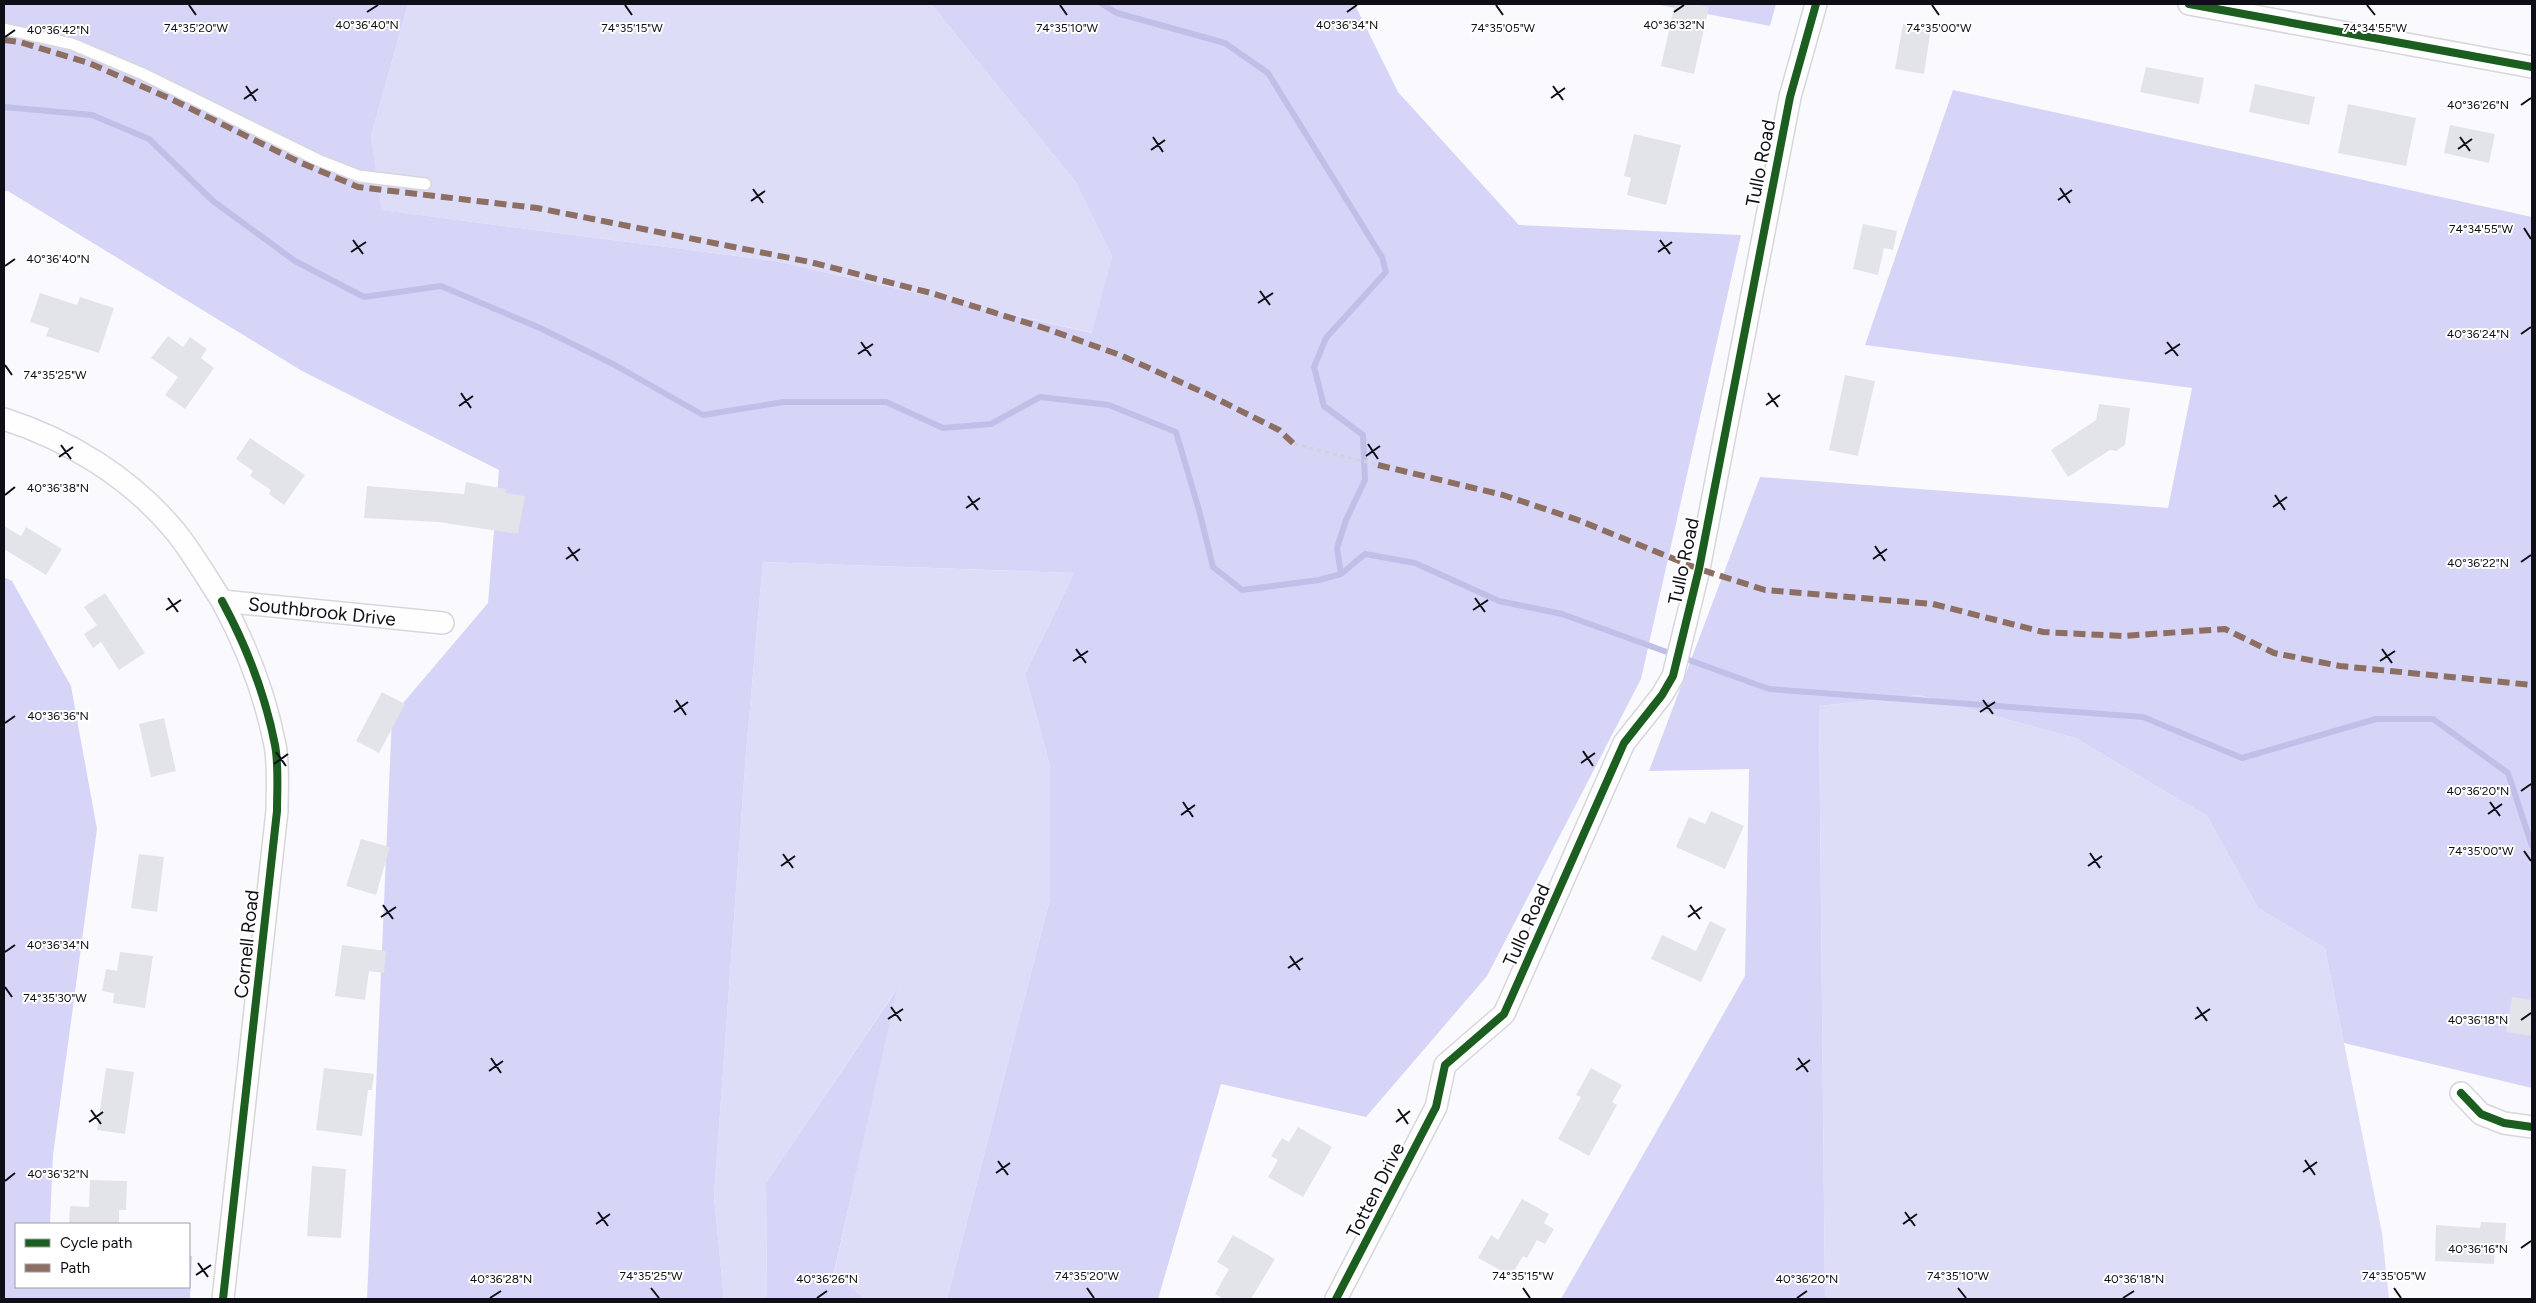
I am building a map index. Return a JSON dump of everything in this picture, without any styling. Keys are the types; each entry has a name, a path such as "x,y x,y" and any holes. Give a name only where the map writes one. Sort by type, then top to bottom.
{"street":[{"name":"Tullo Road","path":"1445,1065 1504,1014 1624,743 1662,695 1673,676 1688,613 1790,97 1816,4"},
{"path":"2189,4 2532,67"},
{"name":"Southbrook Drive","path":"4,419 34,428 96,459 158,511 176,533 222,601 443,623"},
{"name":"Cornell Road","path":"222,601 242,638 255,670 276,747 277,811 223,1299"},
{"name":"Totten Drive","path":"1336,1299 1436,1107 1445,1065"},
{"path":"2461,1093 2481,1114 2504,1123 2532,1127"}],"lane":[{"path":"4,29 72,44 143,74 318,160 359,176 425,184"}],"path":[{"path":"1294,444 1378,465"}],"shaded area":[{"path":"4,4 408,4 371,136 381,210 776,261 1092,333 1112,256 1075,181 931,4 1356,4 1398,92 1519,225 1741,235 1641,679 1487,976 1366,1117 1221,1084 1158,1299 947,1299 1050,899 1050,766 1025,674 1074,573 763,562 746,753 714,1196 724,1299 367,1299 392,716 488,603 499,470 302,371 8,191 4,191"},
{"path":"408,4 931,4 1075,181 1112,256 1093,333 776,261 380,210 371,136"},
{"path":"1655,4 1776,4 1770,26"},
{"path":"1953,90 2532,217 2532,1088 2344,1043 2325,948 2258,908 2207,816 2075,738 1919,695 1819,706 1825,1299 1561,1299 1745,976 1749,769 1649,771 1760,477 2168,508 2192,388 1865,345"},
{"path":"763,562 1074,573 1025,674 1050,766 1050,899 947,1299 865,1299 834,1274 896,990 766,1183 767,1299 724,1299 714,1196 746,753"},
{"path":"4,577 12,581 71,686 97,829 53,1155 50,1223 15,1223 15,1288 190,1288 190,1256 192,1256 190,1299 4,1299"},
{"path":"1919,695 2075,738 2207,816 2258,908 2325,948 2382,1233 2389,1299 1825,1299 1819,706"},
{"path":"897,989 834,1273 865,1299 767,1299 766,1183"}],"building":[{"path":"1675,4 1693,4 1709,7 1694,74 1661,66"},
{"path":"1903,24 1931,28 1924,74 1895,69"},
{"path":"2146,67 2204,78 2199,104 2140,92"},
{"path":"2255,84 2315,97 2309,125 2249,112"},
{"path":"2348,104 2416,118 2406,166 2338,153"},
{"path":"2450,125 2495,134 2489,163 2444,153"},
{"path":"1634,134 1681,145 1666,205 1627,195 1631,178 1624,176"},
{"path":"1863,224 1897,231 1893,250 1884,248 1878,275 1853,269"},
{"path":"40,293 77,305 80,297 114,308 99,353 46,336 49,328 30,322"},
{"path":"168,336 183,347 190,337 207,349 201,358 214,368 185,409 165,395 178,377 151,358"},
{"path":"1845,375 1875,381 1858,456 1829,450"},
{"path":"2099,404 2130,408 2125,445 2116,451 2110,450 2068,477 2051,450 2096,420"},
{"path":"250,438 305,475 284,505 269,494 271,490 250,476 253,471 236,459"},
{"path":"466,482 506,489 505,493 525,496 518,534 438,522 364,518 367,486 464,494"},
{"path":"4,526 21,536 26,527 62,549 46,575 4,549"},
{"path":"105,593 145,653 119,670 101,642 93,648 84,634 97,625 84,607"},
{"path":"382,692 405,704 379,753 356,741"},
{"path":"164,718 176,771 151,777 139,724"},
{"path":"1711,811 1744,826 1725,869 1676,847 1689,817 1705,824"},
{"path":"361,839 390,847 376,895 346,886"},
{"path":"139,854 164,857 157,912 131,908"},
{"path":"1710,921 1726,929 1701,982 1651,959 1662,935 1696,951"},
{"path":"342,945 386,951 384,973 369,971 365,1000 335,996"},
{"path":"120,952 153,956 145,1008 113,1003 114,993 102,991 106,969 117,971"},
{"path":"2512,997 2532,1000 2532,1036 2506,1032"},
{"path":"106,1068 134,1072 125,1134 97,1130"},
{"path":"324,1068 374,1074 372,1090 368,1090 362,1136 316,1130"},
{"path":"1591,1068 1622,1085 1612,1102 1617,1105 1589,1156 1558,1139 1581,1097 1576,1095"},
{"path":"1298,1127 1332,1147 1303,1197 1268,1177 1278,1160 1271,1156 1282,1138 1289,1142"},
{"path":"312,1166 346,1169 341,1238 307,1236"},
{"path":"90,1180 127,1181 126,1210 119,1210 119,1223 69,1223 70,1206 89,1207"},
{"path":"1522,1199 1549,1214 1544,1223 1554,1229 1545,1244 1537,1240 1527,1258 1523,1256 1511,1276 1478,1258 1491,1235 1498,1240"},
{"path":"2481,1222 2506,1223 2505,1248 2495,1247 2494,1264 2435,1261 2436,1225 2480,1228"},
{"path":"1233,1235 1275,1259 1251,1299 1224,1299 1215,1294 1229,1269 1217,1262"}],"waterway":[{"path":"1102,4 1117,13 1225,43 1268,73 1382,257 1386,272 1326,338 1314,367 1324,406 1363,435 1365,480 1346,520 1337,548 1341,574"},
{"path":"4,107 92,115 149,139 213,201 295,261 364,297 441,286 540,328 613,364 703,415 784,402 886,402 943,428 991,424 1040,397 1109,405 1176,432 1199,510 1213,567 1242,590 1319,580 1341,574 1365,554 1415,563 1499,601 1562,614 1769,689 2143,717 2242,758 2376,719 2433,719 2508,773 2532,846"}],"marked path":[{"path":"4,40 20,42 89,63 173,100 299,162 358,187 537,208 810,262 931,293 1047,329 1120,355 1207,394 1279,430 1294,444"},
{"path":"1378,465 1503,495 1578,520 1699,569 1765,590 1933,604 2043,632 2122,636 2225,629 2274,653 2340,666 2532,685"}],"cycle path":[{"path":"1336,1299 1436,1107 1445,1065 1504,1014 1624,743 1662,695 1673,676 1699,569 1790,97 1816,4"},
{"path":"2189,4 2532,67"},
{"path":"222,601 247,653 260,689 271,726 277,761 277,811 223,1299"},
{"path":"2461,1093 2481,1114 2504,1123 2532,1127"}]}
